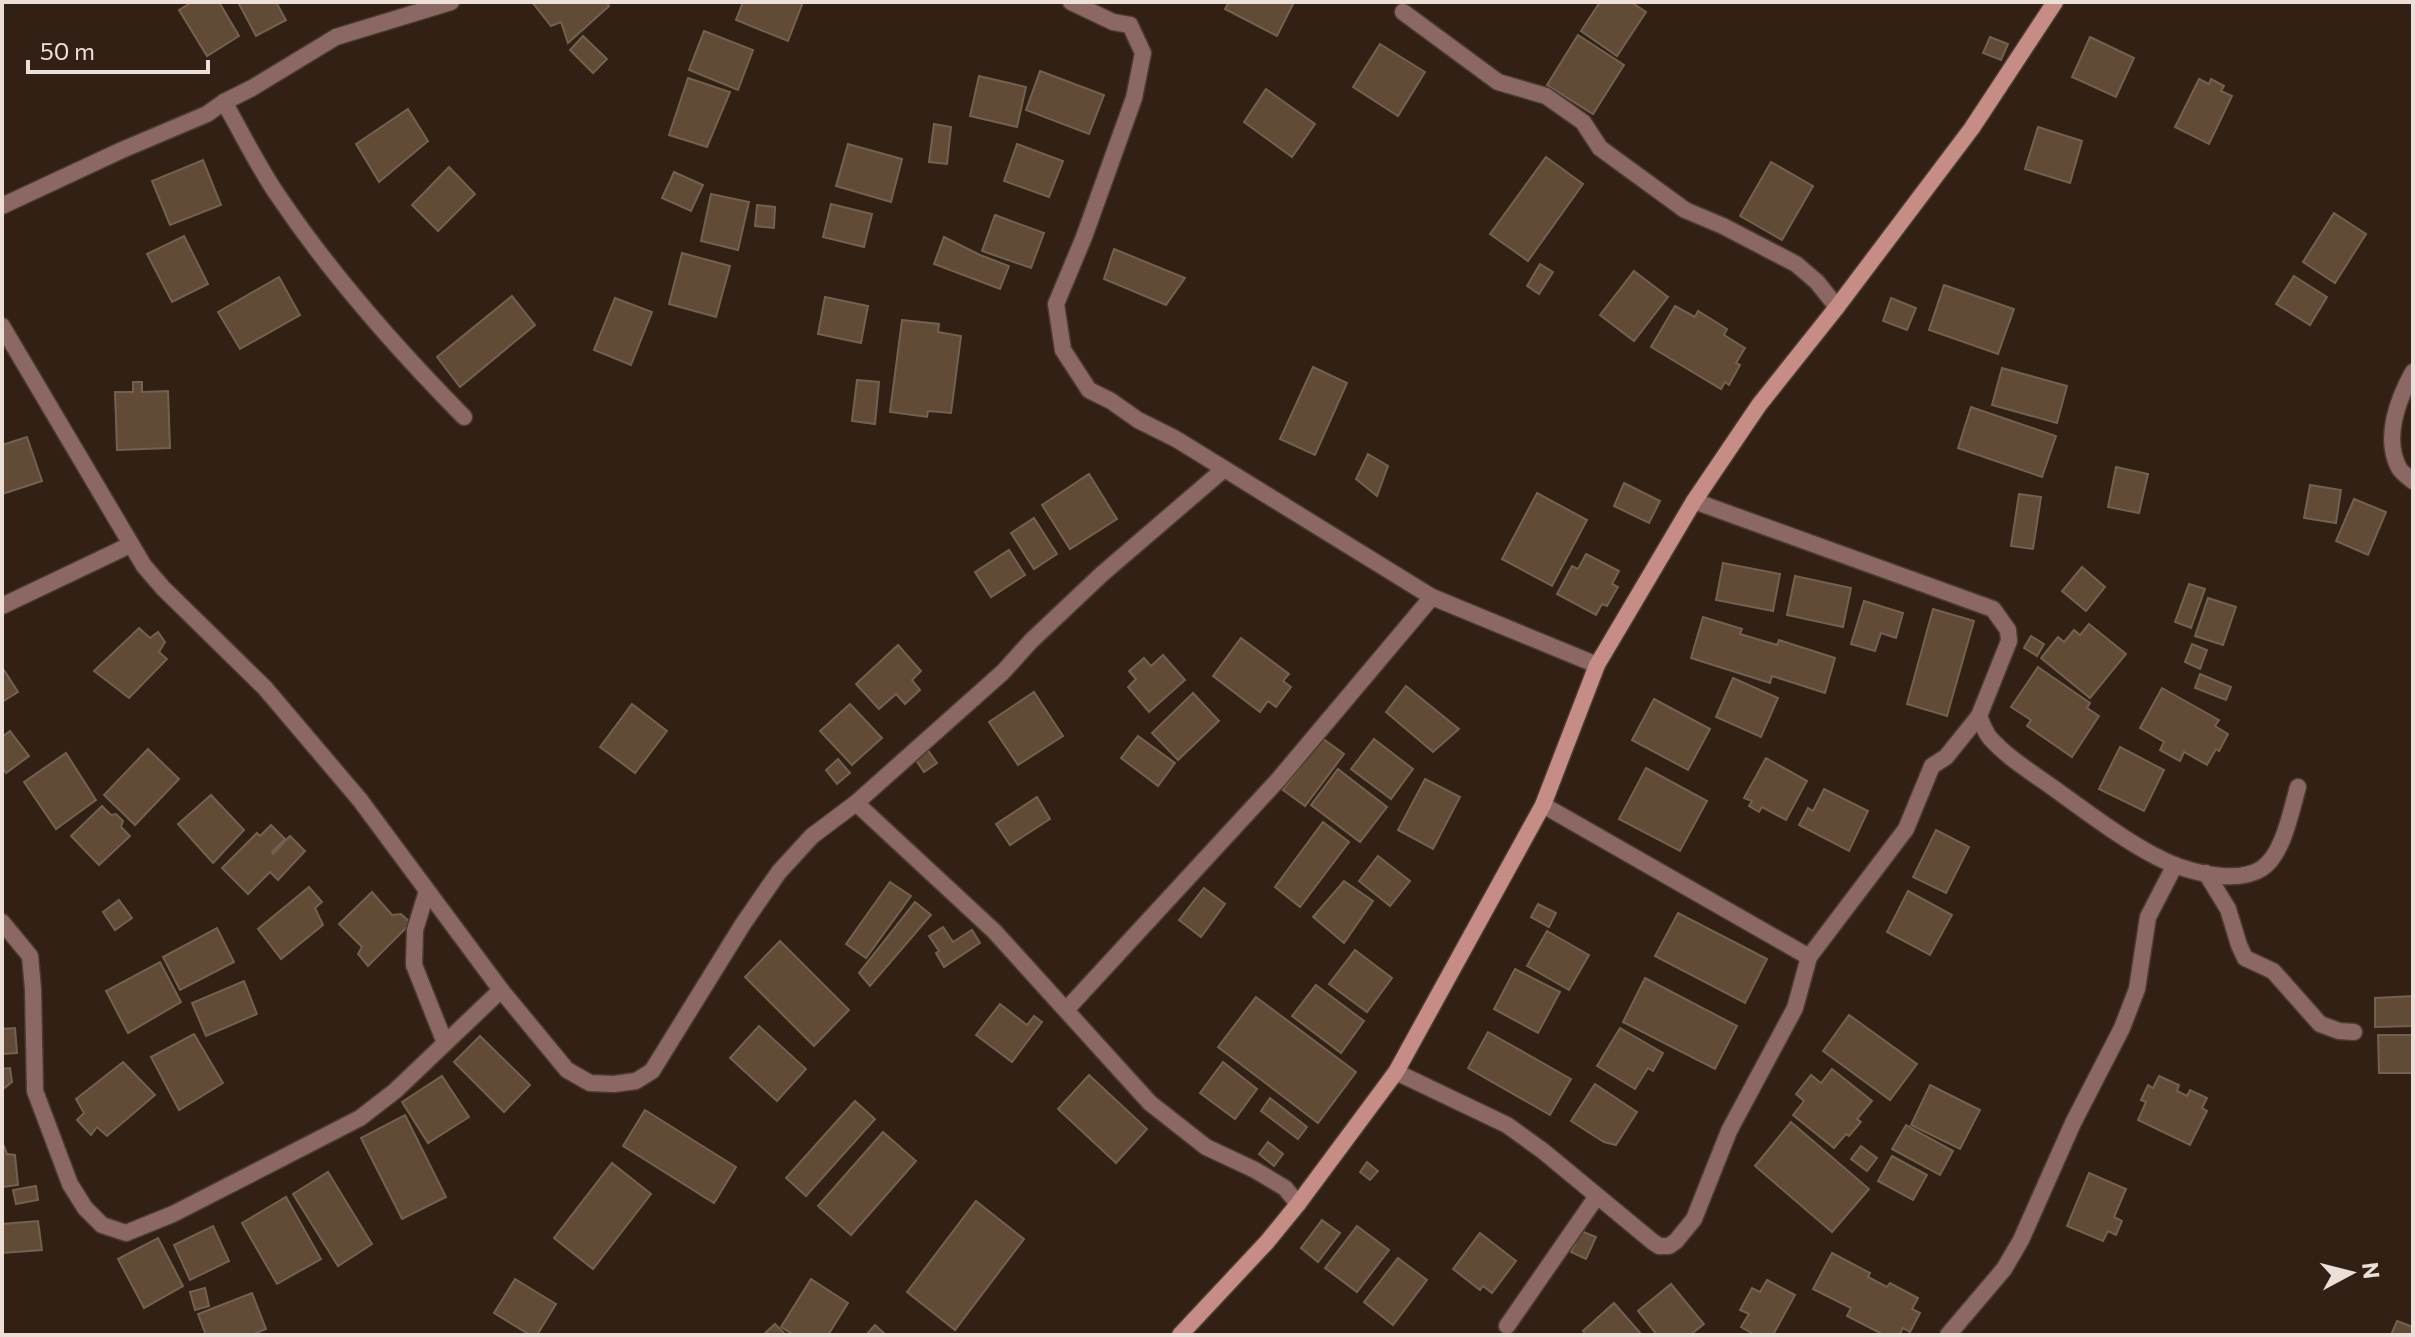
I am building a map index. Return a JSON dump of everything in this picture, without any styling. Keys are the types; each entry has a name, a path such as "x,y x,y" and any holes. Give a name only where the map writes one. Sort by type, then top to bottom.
{"street":[{"path":"2,206 207,114 336,37 424,5 451,2"},
{"path":"1071,2 1113,22 1130,25 1143,53 1134,98 1084,237 1056,304 1063,350 1089,390 1176,439 1432,597 1597,665"},
{"path":"1185,1333 1298,1204 1396,1072 1543,805 1597,665 1694,501 1759,405 1972,128 2055,2"},
{"path":"1403,12 1498,82 1546,96 1583,122 1600,148 1685,210 1796,264 1817,282 1837,307"},
{"path":"224,102 297,223 388,337 464,417"},
{"path":"2,326 130,545 163,588 265,688 360,800 501,990 567,1070 590,1083 636,1081 652,1071 743,924 779,872 812,836 856,803 1003,672 1078,595 1223,470"},
{"path":"2413,372 2403,390 2394,419 2394,449 2400,470 2413,481"},
{"path":"1396,1072 1507,1125 1659,1246 1669,1246 1694,1219 1729,1131 1795,1008 1809,957 1906,829 1932,766 1946,757 1979,716 2009,641 2008,630 1993,609 1694,501"},
{"path":"2,606 130,545"},
{"path":"1066,1010 1278,780 1432,597"},
{"path":"1979,716 1987,734 2006,755 2095,818 2175,865 2206,873 2244,875 2260,870 2270,862 2280,845 2298,787"},
{"path":"856,803 994,931 1150,1103 1206,1147 1285,1188 1298,1204"},
{"path":"1543,805 1809,957"},
{"path":"1948,1335 2004,1269 2021,1240 2073,1123 2122,1028 2137,989 2148,917 2175,865"},
{"path":"2206,873 2228,909 2245,958 2273,971 2320,1024 2339,1031 2354,1032"},
{"path":"427,891 415,930 414,965 445,1043"},
{"path":"2,922 30,956 35,1091 70,1184 85,1208 102,1225 126,1233 173,1214 360,1118 395,1091 501,990"},
{"path":"1507,1326 1597,1196"}],"building":[{"path":"192,2 219,2 239,36 207,56 179,10"},
{"path":"238,2 276,2 286,20 256,36"},
{"path":"532,2 606,2 609,6 568,43 561,22 551,26"},
{"path":"743,2 803,2 788,41 736,20"},
{"path":"1229,2 1293,4 1277,36 1225,9"},
{"path":"1600,2 1631,2 1646,12 1617,56 1581,31"},
{"path":"704,31 753,50 738,90 689,70"},
{"path":"1578,35 1624,65 1593,114 1547,85"},
{"path":"583,36 607,59 593,73 570,50"},
{"path":"1990,37 2008,44 2001,60 1983,53"},
{"path":"2090,37 2134,58 2116,97 2072,77"},
{"path":"1380,44 1425,72 1398,116 1353,87"},
{"path":"1040,71 1104,95 1089,134 1026,110"},
{"path":"979,76 1026,87 1017,127 970,116"},
{"path":"688,78 730,92 707,147 669,135"},
{"path":"2199,79 2209,84 2211,79 2224,86 2221,91 2232,96 2209,144 2175,127"},
{"path":"1266,89 1315,124 1292,157 1244,122"},
{"path":"408,109 428,141 379,182 356,144"},
{"path":"934,124 951,127 947,164 929,162"},
{"path":"2038,127 2082,141 2070,183 2025,169"},
{"path":"848,144 902,159 891,202 836,186"},
{"path":"1017,144 1063,161 1049,197 1004,181"},
{"path":"1546,157 1583,184 1528,261 1490,234"},
{"path":"203,160 221,205 170,225 152,181"},
{"path":"1771,162 1813,186 1782,240 1740,216"},
{"path":"449,167 475,194 438,231 412,205"},
{"path":"674,172 703,185 691,211 662,198"},
{"path":"711,194 749,202 738,250 701,241"},
{"path":"831,204 872,214 864,247 823,237"},
{"path":"757,205 775,207 774,228 755,226"},
{"path":"2334,213 2366,234 2335,283 2303,262"},
{"path":"995,215 1044,233 1031,268 982,251"},
{"path":"184,236 208,284 172,302 147,254"},
{"path":"944,237 1009,266 1000,289 934,264"},
{"path":"1114,249 1185,278 1166,305 1104,279"},
{"path":"682,253 730,266 716,317 669,304"},
{"path":"1540,264 1553,272 1539,294 1527,286"},
{"path":"1634,271 1668,297 1634,341 1600,315"},
{"path":"2294,276 2327,297 2310,325 2276,304"},
{"path":"279,277 300,315 240,349 218,312"},
{"path":"1944,285 2014,309 1998,354 1929,330"},
{"path":"512,296 535,325 460,387 437,357"},
{"path":"825,297 868,306 861,343 818,334"},
{"path":"615,298 652,312 631,365 594,350"},
{"path":"1891,298 1916,308 1907,330 1883,321"},
{"path":"1675,306 1695,317 1698,311 1727,329 1724,335 1745,348 1729,385 1725,382 1721,389 1651,347"},
{"path":"902,320 939,324 938,332 961,336 951,413 928,411 927,417 890,412"},
{"path":"1313,367 1347,383 1315,455 1280,439"},
{"path":"2002,368 2067,386 2057,423 1992,405"},
{"path":"857,380 879,382 875,424 852,421"},
{"path":"133,382 142,382 142,392 168,391 170,448 117,450 115,392 133,392"},
{"path":"1971,407 2056,436 2042,477 1958,448"},
{"path":"27,437 42,481 2,494 2,445"},
{"path":"1368,454 1388,466 1377,496 1356,479"},
{"path":"2116,467 2148,474 2139,513 2108,507"},
{"path":"1089,474 1117,519 1070,549 1042,505"},
{"path":"1624,483 1660,501 1649,523 1614,506"},
{"path":"2310,485 2341,490 2336,523 2304,518"},
{"path":"1537,493 1587,520 1552,586 1502,559"},
{"path":"2019,494 2041,497 2033,549 2011,546"},
{"path":"2354,499 2386,512 2368,555 2336,541"},
{"path":"1034,518 1057,554 1034,569 1011,533"},
{"path":"1009,550 1025,575 991,597 975,572"},
{"path":"1586,554 1619,571 1612,584 1618,587 1607,606 1602,604 1596,615 1557,594 1572,566 1578,569"},
{"path":"1723,563 1780,574 1773,611 1716,600"},
{"path":"2082,567 2105,587 2086,611 2062,591"},
{"path":"1795,576 1851,588 1843,627 1787,615"},
{"path":"2189,584 2205,589 2191,628 2175,622"},
{"path":"2208,598 2236,607 2223,645 2195,636"},
{"path":"1864,601 1903,613 1896,638 1881,633 1875,651 1851,644"},
{"path":"1933,609 1974,621 1947,716 1907,704"},
{"path":"1703,617 1742,629 1740,634 1777,645 1779,640 1835,658 1825,693 1772,676 1770,683 1691,658"},
{"path":"2089,624 2126,654 2090,698 2041,658 2058,637 2064,642 2074,630 2080,635"},
{"path":"139,628 150,638 158,632 165,642 159,652 167,659 129,698 94,671"},
{"path":"2031,636 2044,644 2037,656 2024,648"},
{"path":"1241,638 1289,674 1283,681 1291,687 1276,707 1268,701 1260,712 1213,676"},
{"path":"2192,644 2207,650 2200,669 2185,662"},
{"path":"898,645 921,671 912,680 920,690 905,704 896,694 879,709 856,684"},
{"path":"1163,655 1185,680 1149,712 1128,687 1136,679 1129,671 1144,658 1151,666"},
{"path":"2,667 18,692 2,702"},
{"path":"2038,667 2090,703 2087,708 2099,716 2072,757 2027,726 2031,720 2011,707"},
{"path":"2200,674 2231,687 2226,700 2195,688"},
{"path":"1733,678 1778,698 1761,737 1716,717"},
{"path":"1406,686 1459,729 1433,752 1386,712"},
{"path":"2162,688 2219,720 2215,726 2228,734 2207,765 2184,752 2180,761 2160,750 2164,742 2140,728"},
{"path":"1034,692 1063,736 1018,765 989,722"},
{"path":"1193,693 1219,721 1178,760 1152,733"},
{"path":"1654,699 1710,729 1688,770 1632,740"},
{"path":"632,704 667,731 635,773 600,747"},
{"path":"850,704 882,738 852,765 820,731"},
{"path":"10,731 29,756 6,773 2,767 2,737"},
{"path":"1138,736 1175,763 1158,786 1121,758"},
{"path":"1322,738 1344,754 1305,806 1283,790"},
{"path":"1374,739 1413,769 1391,799 1351,769"},
{"path":"2120,747 2164,770 2144,811 2099,789"},
{"path":"148,749 179,779 135,825 104,795"},
{"path":"927,749 937,763 924,772 914,757"},
{"path":"66,753 96,800 56,829 24,782"},
{"path":"1766,758 1807,781 1786,820 1762,807 1759,812 1749,806 1752,801 1744,798"},
{"path":"838,759 850,773 837,784 826,770"},
{"path":"1646,768 1707,801 1680,851 1619,819"},
{"path":"1338,769 1387,807 1360,842 1311,805"},
{"path":"1425,779 1460,797 1433,849 1398,830"},
{"path":"1824,789 1868,811 1849,851 1799,825 1808,808 1813,811"},
{"path":"211,795 244,830 213,863 178,824"},
{"path":"1037,797 1050,819 1010,845 996,824"},
{"path":"102,806 123,821 121,827 130,836 99,865 71,836"},
{"path":"1323,822 1349,842 1300,907 1275,887"},
{"path":"271,825 285,839 273,854 290,836 305,851 278,880 270,872 248,894 222,868 257,833 260,836"},
{"path":"1936,830 1969,847 1946,893 1913,877"},
{"path":"1378,856 1410,881 1390,906 1359,881"},
{"path":"1344,881 1373,901 1344,943 1313,917"},
{"path":"890,882 911,896 866,958 846,944"},
{"path":"309,887 322,902 315,908 323,925 281,959 258,929"},
{"path":"1204,888 1225,904 1201,937 1179,920"},
{"path":"1908,891 1952,915 1930,955 1887,932"},
{"path":"372,892 392,915 401,914 411,923 368,966 358,954 362,947 339,924"},
{"path":"119,900 132,918 115,930 103,912"},
{"path":"915,902 931,915 870,986 859,973"},
{"path":"1538,904 1556,913 1549,927 1531,917"},
{"path":"1678,913 1767,959 1745,1003 1655,956"},
{"path":"943,927 953,942 972,930 980,943 944,967 936,953 939,951 929,936"},
{"path":"217,928 234,962 180,990 163,957"},
{"path":"1547,931 1589,955 1569,990 1527,966"},
{"path":"780,941 849,1010 814,1046 745,977"},
{"path":"1355,950 1392,978 1367,1012 1329,984"},
{"path":"160,962 181,1002 128,1033 106,991"},
{"path":"1515,969 1560,992 1538,1033 1494,1009"},
{"path":"1645,978 1737,1026 1715,1069 1623,1022"},
{"path":"244,981 257,1014 206,1036 192,1003"},
{"path":"1316,985 1364,1021 1341,1053 1292,1016"},
{"path":"2413,996 2413,1026 2375,1027 2375,998"},
{"path":"1256,997 1356,1072 1318,1123 1218,1047"},
{"path":"1000,1004 1027,1025 1034,1016 1042,1022 1012,1062 976,1035"},
{"path":"1849,1015 1917,1064 1890,1100 1823,1051"},
{"path":"759,1026 806,1069 777,1101 730,1058"},
{"path":"15,1028 17,1053 2,1054 2,1029"},
{"path":"1620,1028 1663,1053 1653,1071 1648,1068 1635,1089 1597,1066"},
{"path":"1488,1032 1571,1079 1550,1115 1468,1068"},
{"path":"194,1034 223,1083 179,1110 151,1057"},
{"path":"2378,1035 2413,1035 2413,1073 2379,1073"},
{"path":"480,1036 530,1085 504,1112 454,1062"},
{"path":"123,1062 155,1095 107,1136 97,1127 91,1135 77,1120 84,1113 76,1099"},
{"path":"1223,1062 1257,1089 1235,1119 1200,1093"},
{"path":"10,1068 12,1082 2,1090 2,1069"},
{"path":"1832,1069 1872,1101 1857,1119 1861,1122 1834,1148 1793,1115 1804,1101 1796,1094 1811,1075 1821,1083"},
{"path":"1089,1075 1147,1129 1116,1163 1058,1109"},
{"path":"442,1076 469,1117 428,1143 402,1102"},
{"path":"2159,1076 2179,1085 2177,1091 2187,1096 2190,1090 2207,1098 2202,1108 2207,1111 2190,1145 2138,1120 2146,1102 2141,1100 2148,1085 2153,1088"},
{"path":"1595,1084 1637,1112 1616,1145 1604,1142 1571,1121"},
{"path":"1930,1085 1980,1110 1960,1149 1911,1125"},
{"path":"1270,1098 1307,1127 1298,1139 1261,1111"},
{"path":"855,1101 875,1119 806,1196 786,1178"},
{"path":"645,1110 736,1167 714,1203 623,1146"},
{"path":"405,1115 446,1197 402,1219 361,1138"},
{"path":"1791,1122 1869,1189 1832,1232 1755,1166"},
{"path":"1906,1125 1953,1151 1940,1175 1892,1149"},
{"path":"883,1132 916,1161 851,1235 818,1206"},
{"path":"1268,1142 1283,1154 1274,1166 1259,1154"},
{"path":"4,1146 7,1154 15,1155 18,1185 2,1187"},
{"path":"1861,1146 1877,1158 1867,1171 1851,1159"},
{"path":"1892,1156 1927,1175 1913,1200 1878,1181"},
{"path":"1367,1162 1378,1171 1370,1180 1360,1172"},
{"path":"612,1163 651,1194 593,1269 554,1238"},
{"path":"328,1172 372,1244 338,1266 293,1194"},
{"path":"2089,1173 2126,1189 2114,1217 2122,1221 2116,1235 2108,1231 2103,1241 2067,1226"},
{"path":"36,1186 38,1200 16,1204 13,1190"},
{"path":"286,1197 321,1259 277,1284 242,1223"},
{"path":"976,1201 1024,1239 955,1330 907,1292"},
{"path":"1322,1220 1340,1233 1318,1262 1301,1248"},
{"path":"38,1221 42,1250 2,1253 2,1224"},
{"path":"213,1226 229,1261 190,1280 174,1245"},
{"path":"1357,1226 1389,1250 1357,1292 1325,1268"},
{"path":"1581,1231 1596,1237 1586,1259 1571,1252"},
{"path":"1480,1233 1516,1261 1492,1293 1483,1286 1480,1290 1453,1269"},
{"path":"158,1238 183,1286 144,1308 118,1259"},
{"path":"1832,1253 1870,1273 1868,1277 1887,1287 1890,1283 1918,1298 1912,1309 1920,1313 1910,1332 1903,1328 1899,1335 1884,1335 1847,1316 1851,1308 1813,1289"},
{"path":"1398,1258 1427,1280 1393,1325 1364,1302"},
{"path":"515,1279 556,1304 537,1335 530,1335 494,1313"},
{"path":"811,1279 848,1303 828,1335 794,1335 781,1327"},
{"path":"1767,1280 1795,1295 1773,1335 1755,1335 1741,1327 1749,1314 1740,1310 1752,1288 1760,1292"},
{"path":"1671,1284 1704,1324 1690,1335 1657,1335 1638,1311"},
{"path":"205,1288 209,1306 195,1310 190,1292"},
{"path":"252,1293 266,1329 251,1335 206,1335 198,1314"},
{"path":"1614,1303 1642,1335 1586,1335 1583,1331"},
{"path":"2397,1321 2413,1327 2413,1335 2391,1335"},
{"path":"775,1324 786,1335 763,1335"},
{"path":"875,1325 886,1335 866,1335"}]}
